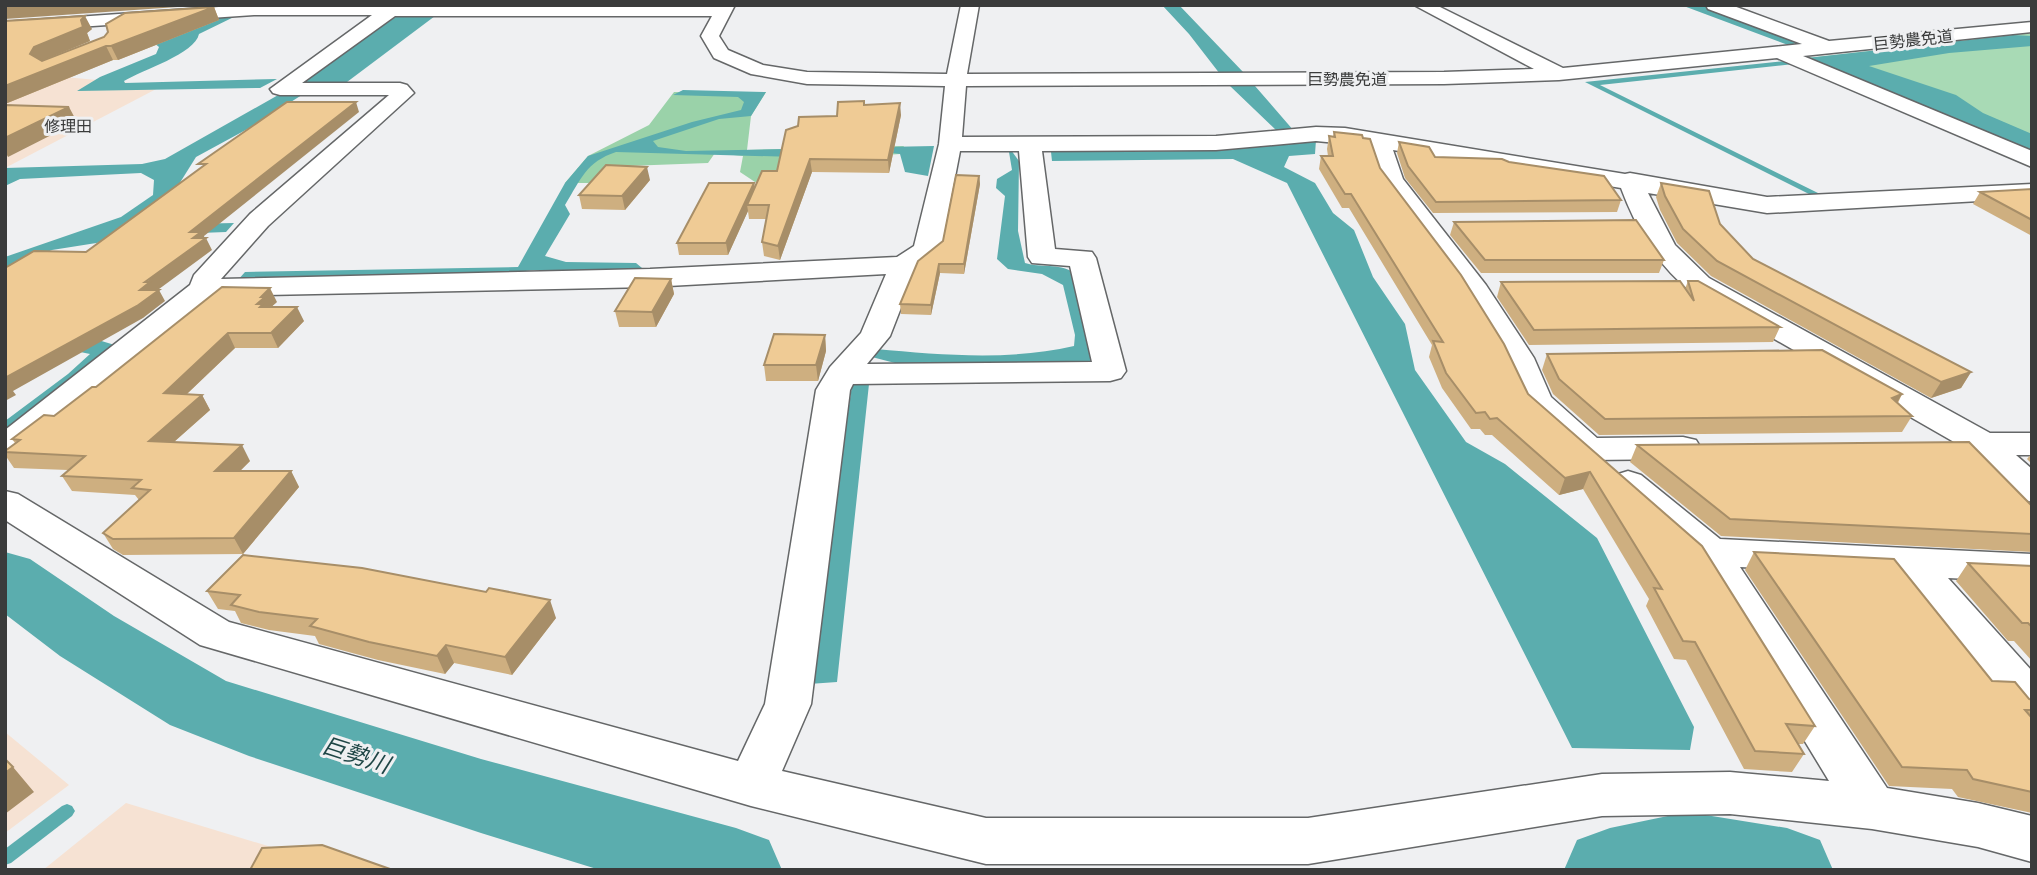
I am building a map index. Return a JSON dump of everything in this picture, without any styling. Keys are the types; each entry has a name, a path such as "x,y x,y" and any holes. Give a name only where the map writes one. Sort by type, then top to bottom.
{"street":[{"path":"5,444 21,436 205,288 650,278 904,265 927,250 950,144 956,80 970,5"},
{"path":"1422,5 1559,74"},
{"path":"1714,5 1832,48"},
{"path":"205,288 204,281 258,220 404,93 400,89 279,89 395,8"},
{"path":"5,27 123,21 179,13 254,10 725,8"},
{"name":"巨勢農免道","path":"725,8 710,36 721,54 758,70 807,78 1430,78 1559,74 2032,27"},
{"path":"103,44 99,34 123,21"},
{"path":"1782,53 2032,160"},
{"path":"950,144 1216,143 1316,134 1345,135 1630,180 1767,205 2032,191"},
{"path":"1378,140 1391,180 1439,224 1486,285 1531,357 1536,401 1710,552 1872,807"},
{"path":"841,374 1110,371 1082,258 1042,257 1030,145"},
{"path":"1630,180 1632,223 1680,270 1699,284 1983,444 2032,490"},
{"path":"751,785 788,704 833,390 841,374 875,335 904,265"},
{"path":"1659,284 1699,284"},
{"path":"1766,354 1821,353"},
{"path":"1915,445 2032,444"},
{"path":"1589,449 1711,448"},
{"path":"5,503 215,634 751,785 986,841 1308,841 1602,795 1730,793 1872,807 1978,825 2032,839"},
{"path":"1710,552 2032,568"},
{"path":"1911,562 2032,702"}],"shaded area":[{"path":"5,68 32,74 162,86 5,168"},
{"path":"5,732 69,785 5,833"},
{"path":"126,803 347,870 43,870"}],"green space":[{"path":"2032,33 2032,152 1807,58"},
{"path":"674,92 766,92 751,116 747,150 904,146 900,154 804,161 784,177 755,182 740,172 743,156 715,153 708,163 627,166 594,183 565,183 588,156 649,125"}],"water":[{"path":"1162,5 1179,5 1244,73 1220,74"},
{"path":"1681,5 1701,5 1798,43 1788,45"},
{"path":"439,13 347,82 299,83 400,14"},
{"path":"240,14 199,34 188,48 178,55 124,81 277,79 260,88 77,91 100,77 156,54 159,47 154,43 205,15"},
{"path":"2013,35 2032,36 2032,46 1949,53 1869,66 1956,95 1983,113 2032,134 2032,152 1807,58"},
{"path":"1785,61 1794,64 1600,85 1820,194 1811,195 1585,82"},
{"path":"1230,86 1255,86 1294,131 1278,132"},
{"path":"683,90 766,92 751,116 719,119 653,141 658,147 686,151 934,146 928,176 905,172 900,154 877,151 795,157 616,152 591,166 580,179 565,205 570,214 545,256 566,262 636,263 642,268 634,271 534,270 483,276 237,281 245,272 518,267 565,183 588,156 692,122 741,110 744,102 738,97 673,95"},
{"path":"305,93 253,126 196,157 176,189 141,225 234,223 226,232 147,235 52,250 5,270 5,257 121,217 153,195 154,180 141,173 20,179 5,186 5,168 142,164 165,159 280,94"},
{"path":"1316,140 1315,154 1289,156 1284,167 1315,183 1333,213 1354,230 1373,277 1405,324 1415,370 1466,442 1505,464 1597,538 1694,727 1690,750 1572,748 1287,183 1233,159 1052,161 1051,152 1192,151"},
{"path":"965,150 1011,150 1019,161 1018,231 1025,263 1061,267 1073,272 1095,362 895,363 868,356 876,349 950,355 1000,355 1074,346 1075,335 1063,285 1042,274 1008,269 997,259 1005,196 996,188 997,179 1012,170 1009,152"},
{"path":"85,336 118,346 5,434 5,421 90,354 46,345"},
{"path":"869,384 837,682 809,684 852,385"}],"building":[{"path":"214,7 5,86 5,21 85,16 81,20 83,27 34,47 30,54 42,61 104,37 108,32 106,24 125,13"},
{"path":"864,101 864,105 900,103 888,160 810,159 778,246 762,242 769,205 747,205 762,171 777,171 786,130 798,126 799,117 837,116 838,102"},
{"path":"287,102 356,102 190,232 201,232 193,238 206,238 145,282 150,282 140,290 159,290 137,306 5,378 5,268 34,251 86,252 206,164 198,164"},
{"path":"5,105 69,107 5,138"},
{"path":"1334,132 1362,135 1363,138 1370,139 1380,168 1461,275 1504,344 1528,394 1702,546 1815,726 1786,724 1804,754 1755,751 1695,642 1683,641 1654,588 1662,589 1590,472 1565,478 1497,418 1490,419 1485,412 1476,413 1446,373 1433,341 1443,342 1351,194 1345,194 1321,156 1333,156 1329,136 1335,137"},
{"path":"1399,142 1429,147 1435,157 1502,159 1604,176 1621,200 1436,202 1408,166"},
{"path":"606,165 647,167 622,196 579,195"},
{"path":"956,175 979,176 964,264 939,264 931,305 900,304 918,261 943,241"},
{"path":"709,183 754,183 726,243 677,243"},
{"path":"1661,183 1709,191 1720,224 1753,259 1971,372 1941,382 1717,261 1683,229"},
{"path":"2032,189 2032,220 1980,192"},
{"path":"1636,220 1664,260 1485,260 1454,222"},
{"path":"635,278 671,279 652,312 615,311"},
{"path":"1680,281 1694,301 1688,281 1698,281 1780,327 1534,330 1501,282"},
{"path":"222,287 270,288 257,304 263,304 260,307 297,307 271,333 228,333 164,393 202,395 149,441 242,445 215,471 291,471 234,538 113,539 103,533 150,490 132,488 141,480 62,476 85,456 5,451 20,440 12,439 44,415 54,416 92,387 96,387"},
{"path":"774,334 825,335 816,365 764,365"},
{"path":"1822,350 1902,394 1892,398 1912,416 1605,419 1559,379 1547,354"},
{"path":"1969,442 2032,506 2032,534 1730,519 1637,445"},
{"path":"1754,552 1894,559 1992,681 2015,682 2032,700 2032,710 2025,710 2032,718 2032,792 1973,779 1967,770 1902,767"},
{"path":"243,555 362,568 486,592 489,588 550,600 505,657 446,645 437,656 310,626 317,619 259,612 231,605 240,595 207,591"},
{"path":"1968,563 2032,566 2032,627 2028,623 2022,623"},
{"path":"5,759 13,767 5,773"},
{"path":"322,845 390,869 250,870 262,848"}],"waterway":[{"name":"巨勢川","path":"5,577 87,636 198,703 278,732 481,796 736,870"},
{"path":"5,858 67,811"},
{"name":"巨勢川","path":"1610,870 1687,853 1787,870"}],"district":[{"name":"修理田","path":"68,126"}]}
